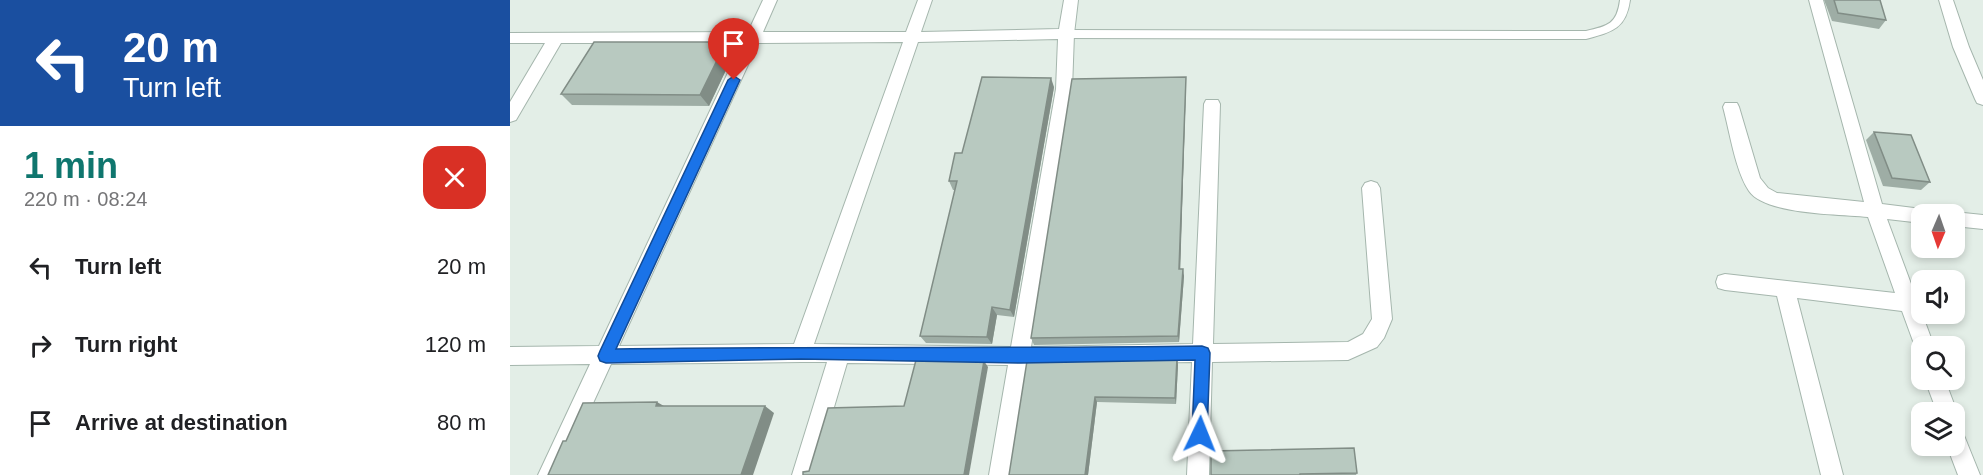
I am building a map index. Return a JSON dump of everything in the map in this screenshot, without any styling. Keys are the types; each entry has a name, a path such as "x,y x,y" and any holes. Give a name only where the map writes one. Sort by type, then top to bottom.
{"street":[{"path":"549,475 770,0"},
{"path":"801,353 926,0"},
{"path":"1000,475 1064,89 1066,34 1071,0"},
{"path":"1816,0 1875,211 1920,336"},
{"path":"1946,0 1961,47 1983,99"},
{"path":"510,38 913,37 1066,34"},
{"path":"510,116 556,38"},
{"path":"1198,475 1212,105"},
{"path":"1731,107 1751,178 1755,188 1765,196 1778,200 1911,215"},
{"path":"510,356 801,353 1021,356 1348,351 1366,345 1377,335 1382,319 1371,188"},
{"path":"1965,220 1983,222"},
{"path":"1725,282 1908,303"},
{"path":"1785,289 1832,475"},
{"path":"803,475 840,353"},
{"path":"1961,456 1968,475"}],"lane":[{"path":"1066,34 1586,35 1613,28 1624,14 1624,0"}],"building":[{"path":"1834,0 1880,0 1886,20 1838,13"},
{"path":"594,42 726,42 700,95 561,94"},
{"path":"982,77 1051,78 1010,310 992,307 987,337 920,336 957,181 949,181 955,153 962,153"},
{"path":"1186,77 1179,269 1183,269 1178,336 1031,338 1072,79"},
{"path":"1874,132 1911,135 1930,182 1892,178"},
{"path":"1177,358 1175,398 1095,397 1085,475 1009,475 1027,361"},
{"path":"916,360 984,361 964,475 803,475 803,472 809,471 828,408 904,406"},
{"path":"657,402 656,406 765,406 741,475 548,475 583,403"},
{"path":"1354,448 1357,473 1211,475 1211,451"}],"route":[{"path":"734,80 606,356 801,353 1021,356 1202,353 1200,434"}]}
